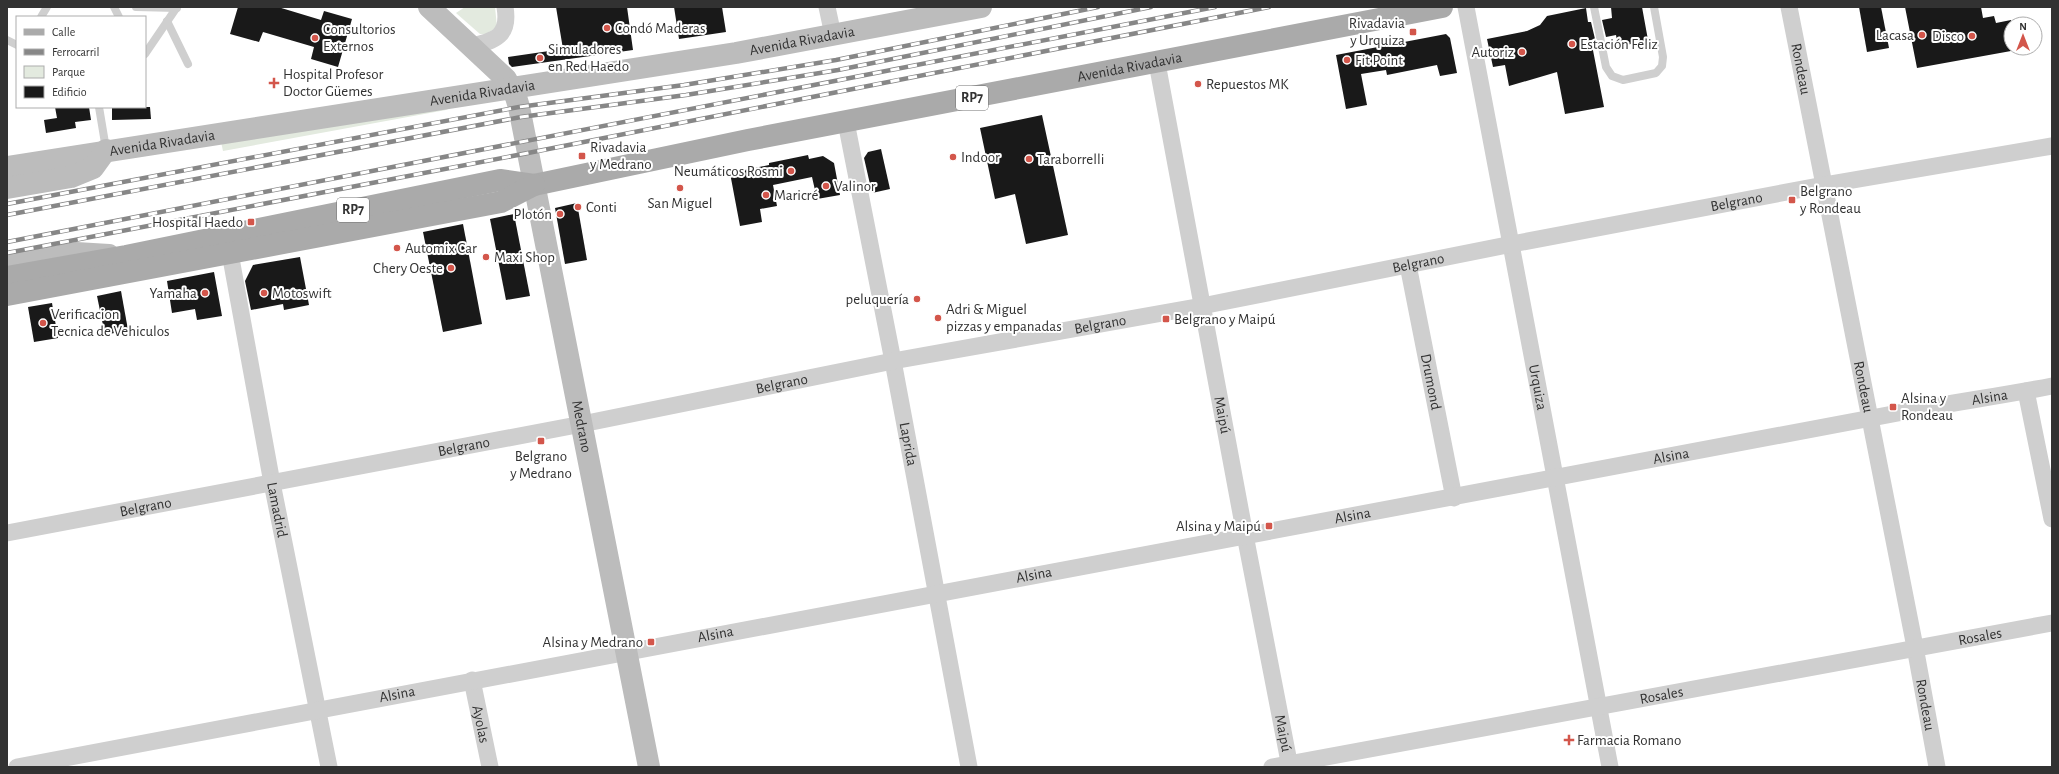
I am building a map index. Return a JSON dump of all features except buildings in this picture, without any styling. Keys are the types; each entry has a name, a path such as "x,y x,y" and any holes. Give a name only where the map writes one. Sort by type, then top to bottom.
{"main road":[{"name":"Avenida Rivadavia","path":"7,295 501,202 534,185 846,122 1442,7"},
{"name":"Avenida Rivadavia","path":"7,277 126,256 500,180 534,185"}],"street":[{"name":"Medrano","path":"429,7 506,79 519,107 628,652 649,767"},
{"path":"471,46 490,42 500,36 505,26 505,7"},
{"path":"827,7 833,35"},
{"name":"Avenida Rivadavia","path":"7,167 106,150 736,53 981,7"},
{"name":"Urquiza","path":"1466,7 1610,767"},
{"name":"Rondeau","path":"1789,7 1916,647 1937,767"},
{"name":"Maipú","path":"1157,63 1245,536 1290,765"},
{"name":"Laprida","path":"846,122 893,361 969,767"},
{"name":"Belgrano","path":"7,533 582,424 893,361 1202,306 1512,244 1824,185 2052,146"},
{"path":"7,188 71,177 93,168 106,150"},
{"path":"7,265 76,253 126,256"},
{"name":"Lamadrid","path":"230,253 272,483 329,767"},
{"name":"Drumond","path":"1408,265 1454,498"},
{"name":"Alsina","path":"17,767 318,708 628,652 937,592 1454,498 2052,386"},
{"path":"2026,392 2052,519"},
{"name":"Rosales","path":"1272,767 1290,765 1916,647 2052,623"},
{"name":"Ayolas","path":"472,680 490,767"}],"lane":[{"path":"42,16 47,7"},
{"path":"114,7 118,16"},
{"path":"136,7 177,7"},
{"path":"146,53 177,7"},
{"path":"1594,7 1606,67 1612,76 1622,80 1656,73 1662,66 1663,57 1654,7"},
{"path":"167,22 188,64"},
{"path":"7,40 16,44"},
{"path":"99,108 106,150"}],"green space":[{"path":"465,7 495,7 497,27 486,34 480,34 456,13"},
{"path":"454,106 446,110 223,151 221,142"}],"railway":[{"path":"7,204 519,107 684,85 836,60 1098,7"},
{"path":"7,215 521,117 686,95 838,70 1151,7"},
{"path":"7,242 1215,7"},
{"path":"7,253 528,153 1269,7"}],"place":[{"name":"Condó Maderas","path":"607,28"},
{"name":"Rivadavia y Urquiza","path":"1413,32"},
{"name":"Lacasa","path":"1922,35"},
{"name":"Disco","path":"1972,36"},
{"name":"Consultorios Externos","path":"315,38"},
{"name":"Estación Feliz","path":"1572,44"},
{"name":"Autoriz","path":"1522,52"},
{"name":"Simuladores en Red Haedo","path":"540,58"},
{"name":"Fit Point","path":"1347,60"},
{"name":"Hospital Profesor Doctor Güemes","path":"274,83"},
{"name":"Repuestos MK","path":"1198,84"},
{"name":"Rivadavia y Medrano","path":"582,156"},
{"name":"Indoor","path":"953,157"},
{"name":"Taraborrelli","path":"1029,159"},
{"name":"Neumáticos Rosmi","path":"791,171"},
{"name":"Valinor","path":"826,186"},
{"name":"San Miguel","path":"680,188"},
{"name":"Maricré","path":"766,195"},
{"name":"Belgrano y Rondeau","path":"1792,200"},
{"name":"Conti","path":"578,207"},
{"name":"Plotón","path":"560,214"},
{"name":"Hospital Haedo","path":"251,222"},
{"name":"Automix Car","path":"397,248"},
{"name":"Maxi Shop","path":"486,257"},
{"name":"Chery Oeste","path":"451,268"},
{"name":"Yamaha","path":"205,293"},
{"name":"Motoswift","path":"264,293"},
{"name":"peluquería","path":"917,299"},
{"name":"Adri & Miguel pizzas y empanadas","path":"938,318"},
{"name":"Belgrano y Maipú","path":"1166,319"},
{"name":"Verificacion Tecnica de Vehiculos","path":"43,323"},
{"name":"Alsina y Rondeau","path":"1893,407"},
{"name":"Belgrano y Medrano","path":"541,441"},
{"name":"Alsina y Maipú","path":"1269,526"},
{"name":"Alsina y Medrano","path":"651,642"},
{"name":"Farmacia Romano","path":"1569,740"}]}
